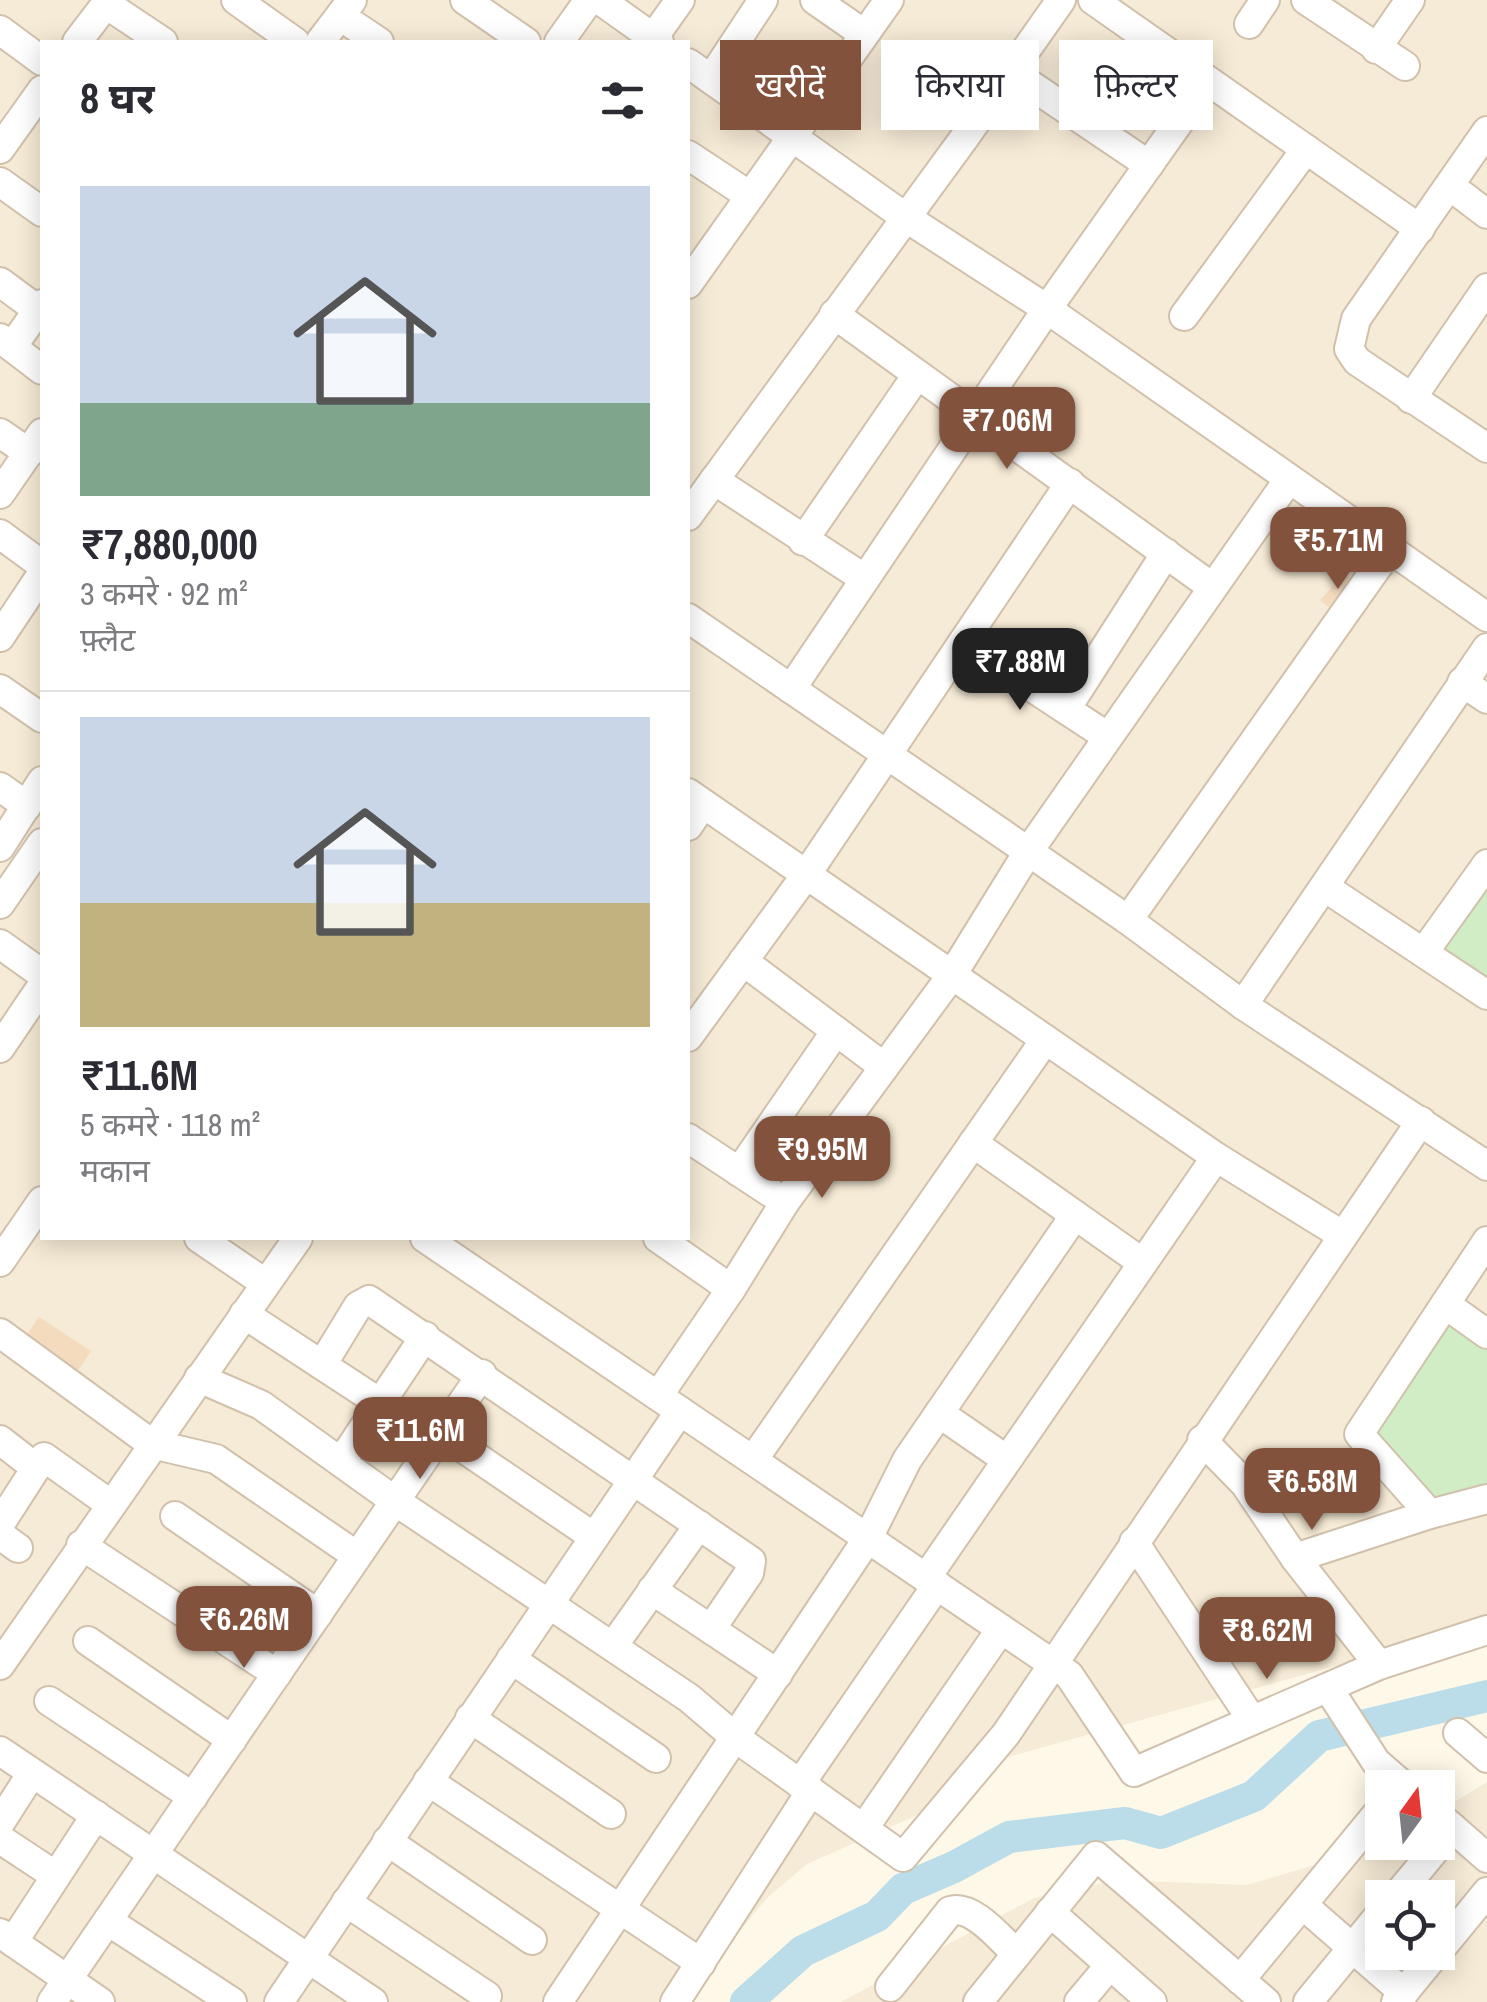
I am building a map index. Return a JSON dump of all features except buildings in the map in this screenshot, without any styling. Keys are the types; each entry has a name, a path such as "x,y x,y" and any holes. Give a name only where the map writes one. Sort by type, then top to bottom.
{"street":[{"path":"464,0 523,40"},
{"path":"560,40 589,0"},
{"path":"600,0 656,40 680,0"},
{"path":"763,0 699,71 1487,617"},
{"path":"815,0 864,34"},
{"path":"690,281 888,0"},
{"path":"1032,40 1061,0"},
{"path":"1306,0 1405,66"},
{"path":"1376,49 1410,0"},
{"path":"245,3 292,40"},
{"path":"1106,4 1154,40"},
{"path":"77,40 103,5 160,40"},
{"path":"322,40 346,8 377,40"},
{"path":"0,30 40,60"},
{"path":"1213,84 1420,229"},
{"path":"1039,91 1149,165"},
{"path":"0,150 40,93"},
{"path":"690,513 968,130"},
{"path":"791,689 1047,309 1174,130"},
{"path":"1487,132 1356,319 1349,348 1357,361 1487,448"},
{"path":"1184,316 1306,149"},
{"path":"690,156 750,196"},
{"path":"0,182 40,211"},
{"path":"1450,186 1487,214"},
{"path":"0,282 40,307 6,342 40,368"},
{"path":"1411,399 1487,288"},
{"path":"834,314 1212,586"},
{"path":"803,541 918,376"},
{"path":"0,433 34,454 0,494"},
{"path":"279,2002 632,1480 731,1289 785,1202 952,975 1028,852 1289,479"},
{"path":"714,480 865,579"},
{"path":"690,1034 806,875 1070,483"},
{"path":"0,534 40,564"},
{"path":"1128,920 1390,549"},
{"path":"1066,709 1166,552"},
{"path":"0,638 40,577"},
{"path":"690,619 1128,920 1243,1005 1487,1166"},
{"path":"963,642 1108,737"},
{"path":"1243,1005 1487,648"},
{"path":"1462,682 1487,699"},
{"path":"0,689 40,717"},
{"path":"0,847 40,784"},
{"path":"0,788 26,806"},
{"path":"693,808 806,875 1216,1158 1342,1236"},
{"path":"0,904 38,860"},
{"path":"1424,952 1487,864"},
{"path":"1326,888 1487,995"},
{"path":"0,944 40,973"},
{"path":"743,961 884,1067"},
{"path":"0,1048 40,989"},
{"path":"739,1172 836,1030"},
{"path":"752,1460 1045,1040"},
{"path":"198,1378 261,1405 689,1698 736,1738 903,1857 1006,1734 1421,1121"},
{"path":"690,1139 785,1202"},
{"path":"973,1142 1143,1263"},
{"path":"676,2002 1008,1460 1216,1158"},
{"path":"0,1262 40,1204"},
{"path":"558,2002 868,1538 906,1460 1075,1215"},
{"path":"201,1240 266,1283"},
{"path":"0,1664 297,1240"},
{"path":"428,1240 1070,1675 1134,1772 1379,1665 1487,1630"},
{"path":"661,1240 731,1289"},
{"path":"1430,1514 1360,1434 1487,1241"},
{"path":"322,1365 362,1302 375,1302 482,1374 751,1561 749,1573 711,1629"},
{"path":"1445,1304 1487,1334"},
{"path":"244,1314 380,1403 441,1433 594,1537"},
{"path":"0,1333 152,1444 216,1459 357,1556"},
{"path":"341,1462 424,1336"},
{"path":"60,1991 482,1374"},
{"path":"939,1412 1008,1460"},
{"path":"0,1440 36,1468 0,1524"},
{"path":"1202,1440 1245,1484 1295,1558 1379,1665"},
{"path":"44,1457 110,1504"},
{"path":"1295,1558 1487,1499"},
{"path":"175,1516 318,1614"},
{"path":"612,1646 700,1525"},
{"path":"1134,1542 1252,1720"},
{"path":"81,1545 277,1674"},
{"path":"652,1590 778,1674"},
{"path":"864,1828 1001,1628"},
{"path":"88,1642 232,1740"},
{"path":"511,1659 656,1758"},
{"path":"1328,1688 1385,1770"},
{"path":"49,1701 193,1797"},
{"path":"470,1718 610,1814"},
{"path":"1458,1734 1487,1758"},
{"path":"0,1751 373,2002"},
{"path":"0,1823 32,1773"},
{"path":"428,1782 701,1963"},
{"path":"96,1815 56,1876 6,1937 60,1991 100,2002"},
{"path":"978,2002 1096,1856 1252,1994 1303,1905 1365,1829"},
{"path":"1455,1830 1487,1858"},
{"path":"0,1839 56,1876"},
{"path":"387,1842 532,1940"},
{"path":"1455,1930 1487,1892"},
{"path":"346,1902 487,1996"},
{"path":"1303,1905 1400,1998 1423,1970"},
{"path":"892,1997 955,1908 968,1911 1016,1954"},
{"path":"1050,1912 1152,2002"},
{"path":"108,1921 232,2002"},
{"path":"1308,2002 1365,1933"},
{"path":"1079,2002 1110,1965"}],"shaded area":[{"path":"0,0 1487,0 1487,1624 1001,1759 915,1816 807,1864 766,1899 682,2002 0,2002"},
{"path":"1487,1782 1487,2002 841,2002 1034,1898 1117,1880 1247,1885 1365,1850 1365,1860 1455,1860 1455,1802"}],"green space":[{"path":"1487,864 1487,996 1423,953"},
{"path":"1445,1304 1487,1333 1487,1499 1427,1518 1357,1437"}],"waterway":[{"path":"746,2002 803,1951 877,1916 903,1889 1009,1837 1125,1823 1161,1833 1254,1796 1319,1736 1487,1696"}]}
